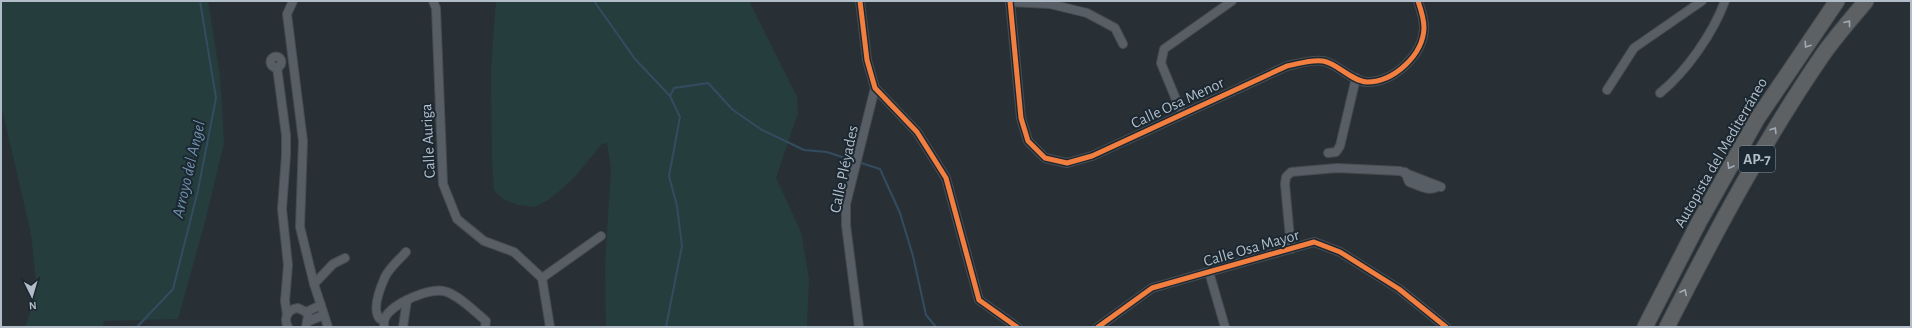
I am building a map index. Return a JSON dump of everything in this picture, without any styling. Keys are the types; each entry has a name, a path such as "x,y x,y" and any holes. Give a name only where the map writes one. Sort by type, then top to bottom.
{"highway":[{"name":"Autopista del Mediterráneo","path":"1645,327 1699,222 1757,119 1837,1"},
{"name":"AP-7","path":"1667,327 1715,232 1773,131 1825,53 1866,1"}],"street":[{"path":"293,1 287,14 303,140 300,227 314,284 328,327"},
{"name":"Calle Auriga","path":"433,1 436,8 443,184 457,219 484,241 514,252 542,278"},
{"path":"860,1 867,60 875,88 917,132 946,178 979,300 1017,327"},
{"path":"1010,1 1050,4 1087,13 1115,28 1123,44"},
{"name":"Calle Osa Menor","path":"1010,1 1021,118 1028,141 1045,158 1067,163 1092,156 1287,66 1307,62 1324,61 1366,82 1380,80 1394,74 1413,57 1420,44 1424,29 1423,15 1418,1"},
{"path":"1182,114 1161,63 1164,48 1232,1"},
{"path":"1607,90 1634,48 1702,1"},
{"path":"1660,92 1675,81 1696,53 1720,13 1725,1"},
{"path":"277,67 286,142 282,209 288,258 285,301 288,327"},
{"path":"1328,153 1336,152 1340,146 1356,78"},
{"name":"Calle Pléyades","path":"859,327 846,225 846,204 875,88"},
{"path":"1291,249 1285,184 1286,177 1291,172 1297,170 1337,168 1405,172 1439,186"},
{"path":"550,327 542,278 601,236"},
{"name":"Calle Osa Mayor","path":"1098,327 1152,288 1314,242 1340,252 1399,289 1446,327"},
{"path":"406,252 385,276 376,310 377,316 384,323 401,303 436,290 447,292 465,302 486,321 485,327"},
{"path":"314,284 333,264 345,258"},
{"path":"1209,272 1225,327"},
{"path":"403,327 407,300"},
{"path":"306,312 321,305"},
{"path":"287,315 294,309 298,308 306,312"},
{"path":"306,312 308,324 324,315"}],"green space":[{"path":"1,1 208,1 220,76 224,143 206,218 178,319 104,321 103,327 25,327 32,307 36,280 31,234 3,113 1,113"},
{"path":"496,1 749,1 797,97 798,113 776,178 801,232 809,279 807,327 606,327 605,265 611,169 607,143 602,144 572,180 550,199 535,207 518,205 503,199 494,190 491,70"}],"waterway":[{"name":"Arroyo del Angel","path":"137,327 173,289 198,190 216,98 200,1"},
{"path":"594,1 635,59 670,96 680,117 669,176 677,206 682,246 666,327"},
{"path":"670,96 674,88 708,83 733,110 762,130 804,150 827,152 854,161"},
{"path":"858,162 880,169 900,213 913,256 926,315 936,327"}],"cycle path":[{"path":"860,1 867,60 875,88 917,132 946,178 979,300 1017,327"},
{"path":"1010,1 1021,118 1028,141 1045,158 1067,163 1092,156 1287,66 1309,61 1323,61 1334,65 1355,79 1361,81 1377,81 1387,77 1397,72 1405,65 1413,57 1418,48 1424,28 1423,17 1418,1"},
{"path":"1098,327 1152,288 1314,242 1340,252 1399,289 1446,327"}]}
